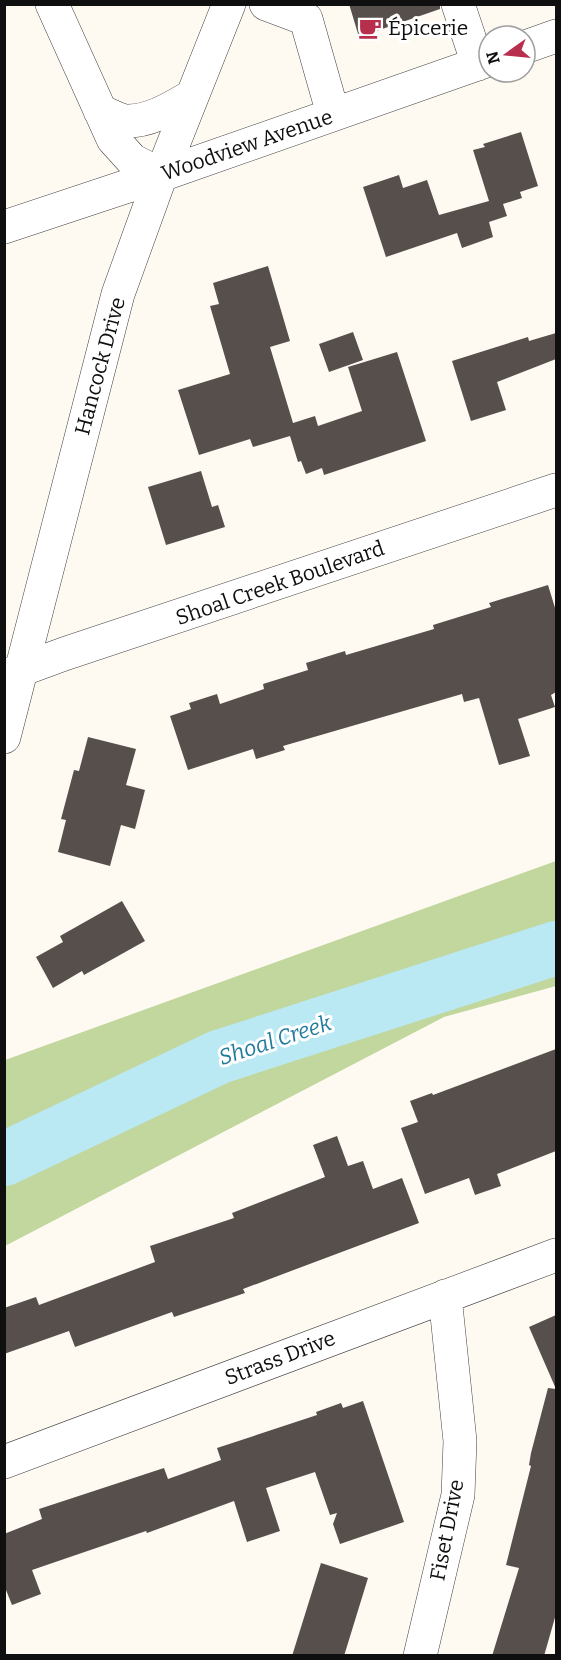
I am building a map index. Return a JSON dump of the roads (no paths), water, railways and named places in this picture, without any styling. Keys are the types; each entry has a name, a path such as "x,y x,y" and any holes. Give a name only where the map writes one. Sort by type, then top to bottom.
{"street":[{"path":"52,4 113,140 132,160 160,175"},
{"name":"Hancock Drive","path":"4,737 14,672 118,294 160,175 229,4"},
{"path":"266,4 306,19 333,114"},
{"path":"458,4 477,46"},
{"path":"537,43 556,36"},
{"name":"Woodview Avenue","path":"4,227 477,64"},
{"path":"100,111 125,121 147,118 170,109 192,96"},
{"name":"Shoal Creek Boulevard","path":"14,672 556,490"},
{"name":"Strass Drive","path":"4,1462 556,1255"},
{"name":"Fiset Drive","path":"420,1656 458,1495 460,1440 445,1296"}],"waterway":[{"name":"Shoal Creek","path":"4,1159 219,1057 556,948"}],"place":[{"name":"Épicerie","path":"370,28"}]}
